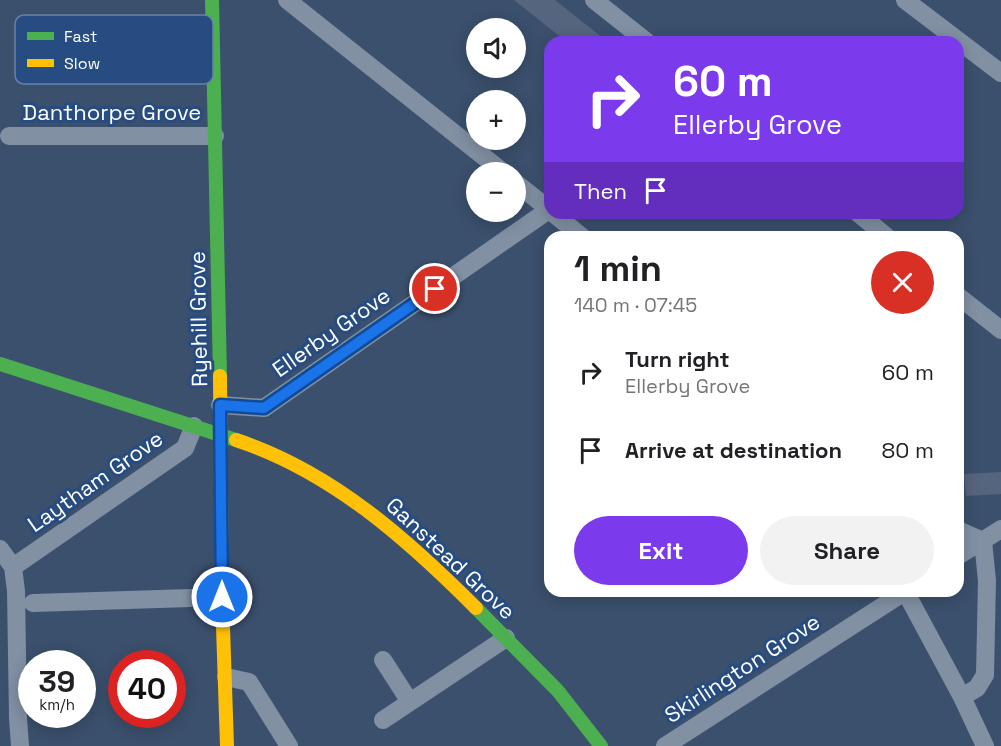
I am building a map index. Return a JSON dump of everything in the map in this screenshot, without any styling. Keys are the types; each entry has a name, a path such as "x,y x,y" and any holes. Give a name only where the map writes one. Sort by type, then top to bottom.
{"street":[{"name":"Ryehill Grove","path":"212,0 212,15"},
{"path":"287,0 490,162"},
{"path":"594,0 639,36"},
{"path":"905,0 952,36"},
{"name":"Ryehill Grove","path":"213,45 222,597 227,746"},
{"path":"964,45 1001,73"},
{"name":"Danthorpe Grove","path":"9,136 215,136"},
{"path":"526,191 544,205"},
{"name":"Ellerby Grove","path":"220,405 264,408 544,215"},
{"path":"561,219 575,231"},
{"path":"865,219 880,231"},
{"path":"964,301 1001,330"},
{"name":"Ganstead Grove","path":"0,364 221,435 286,459 316,476 369,510 432,563 568,702 601,746"},
{"name":"Laytham Grove","path":"13,567 185,448 194,426"},
{"path":"964,552 1001,529"},
{"path":"964,533 983,541"},
{"path":"962,697 977,688 985,675 987,581 983,541"},
{"path":"0,549 13,567 16,591 20,746"},
{"path":"33,603 222,597"},
{"name":"Skirlington Grove","path":"665,746 896,597"},
{"path":"908,597 962,697 985,746"},
{"path":"383,720 506,638"},
{"path":"383,660 410,702"},
{"path":"226,677 249,682 289,746"}],"building":[{"path":"514,0 555,0 600,36 559,36"},
{"path":"1001,472 1001,494 966,496 964,474"}],"traffic: fast":[{"path":"212,0 212,15"},
{"path":"213,47 220,376"},
{"path":"0,364 236,440"},
{"path":"476,608 558,691 601,746"}],"traffic: slow":[{"path":"220,376 222,597 227,746"},
{"path":"236,440 271,453 304,470 366,510 423,557 476,608"}],"route":[{"path":"222,597 220,405 264,408 435,289"}]}
